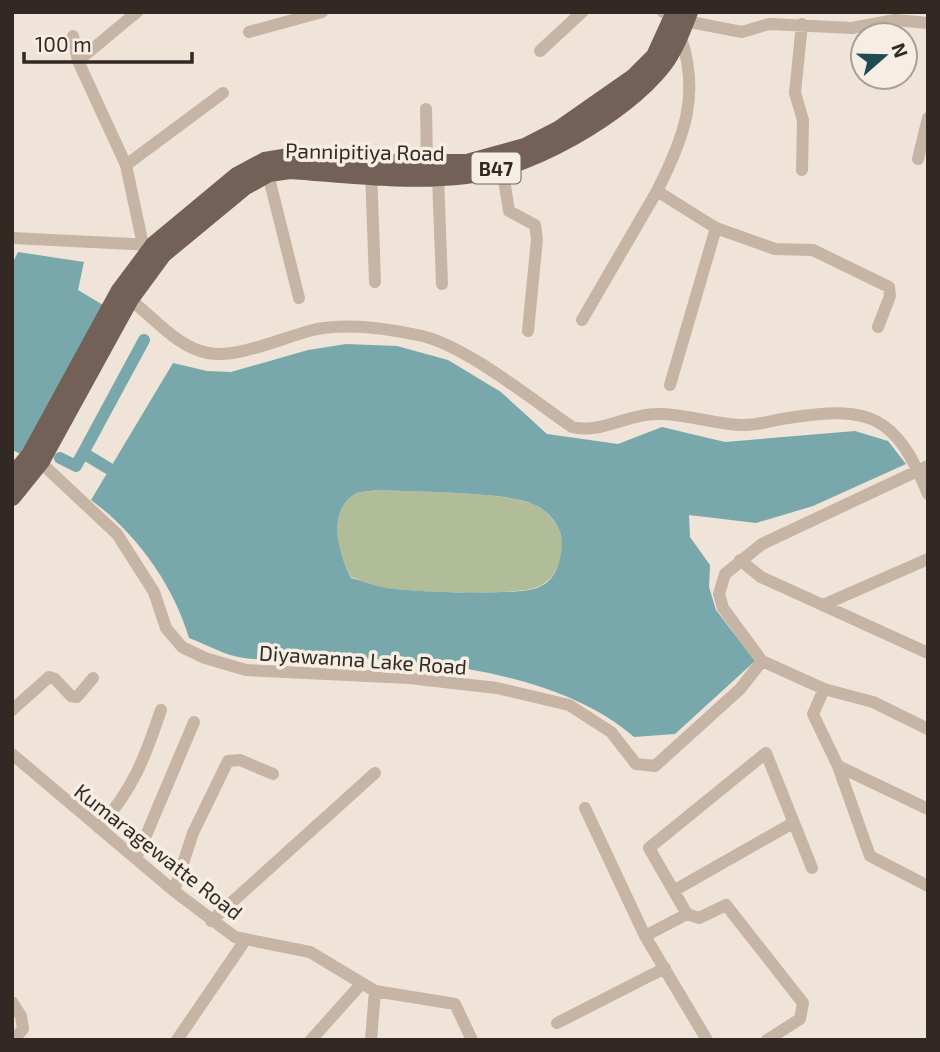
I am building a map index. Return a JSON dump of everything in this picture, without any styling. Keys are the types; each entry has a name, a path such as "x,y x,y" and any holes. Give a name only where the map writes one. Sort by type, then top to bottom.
{"main road":[{"name":"Pannipitiya Road","path":"12,497 154,248 237,176 289,157 371,169 433,170 469,175 530,158 594,123 641,88 664,64 677,20"},
{"name":"Pannipitiya Road","path":"433,170 525,147 560,128 633,78 655,56 677,20"},
{"name":"Pannipitiya Road","path":"12,477 36,458"}],"street":[{"path":"78,61 137,12"},
{"path":"248,32 321,12"},
{"path":"540,51 582,12"},
{"path":"583,320 657,191 690,113 692,86 677,20 741,32 769,24 852,28 895,20 928,23"},
{"path":"802,24 795,93 803,120 802,170"},
{"path":"12,238 154,248 126,165 78,61 72,36"},
{"path":"126,165 223,93"},
{"path":"426,109 442,284"},
{"path":"918,159 928,118"},
{"path":"267,167 299,298"},
{"path":"502,167 509,211 535,225 537,239 528,331"},
{"path":"371,169 375,282"},
{"path":"657,191 716,228 775,249 813,250 889,287 890,296 878,327"},
{"path":"670,385 716,228"},
{"path":"125,295 171,334 206,353 227,354 319,329 363,328 425,337 477,362 572,427 588,430 654,413 742,425 832,411 856,413 888,427 906,446 923,468 928,494"},
{"name":"Diyawanna Lake Road","path":"36,458 117,534 154,592 166,628 182,648 246,670 409,678 497,688 569,705 611,732 636,764 655,766 740,689 762,661"},
{"path":"923,468 762,544 725,573 719,594 723,608 762,661 824,689 873,702 928,729"},
{"path":"823,605 928,559"},
{"path":"740,560 761,577 928,653"},
{"path":"12,710 49,677 55,678 71,696 77,697 93,678"},
{"path":"824,689 813,714 838,766 870,856 928,886"},
{"path":"99,828 124,799 141,769 161,710"},
{"path":"136,859 194,722"},
{"path":"768,1040 800,1019 803,1003 726,905 699,918 687,914 649,848 766,753 812,868"},
{"name":"Kumaragewatte Road","path":"12,754 174,891 234,937 310,952 375,990 455,1004 472,1040"},
{"path":"174,891 193,834 228,761 240,760 273,774"},
{"path":"838,766 928,809"},
{"path":"211,920 375,773"},
{"path":"585,808 645,936 707,1040"},
{"path":"675,890 793,823"},
{"path":"645,936 687,914"},
{"path":"177,1040 246,939"},
{"path":"557,1023 665,968"},
{"path":"311,1040 362,983"},
{"path":"370,1040 375,990"},
{"path":"12,1002 23,1021 23,1029 13,1040"}],"green space":[{"path":"377,490 482,495 521,500 535,505 545,511 557,525 562,542 560,562 546,583 511,592 399,590 351,577 339,545 340,511 355,494"}],"water":[{"path":"18,252 84,262 78,290 108,308 25,456 12,450 12,264"},
{"path":"346,344 397,346 448,360 501,392 547,434 618,444 662,427 725,442 855,431 888,441 906,464 813,506 756,523 689,515 690,537 710,565 709,587 716,610 755,661 675,734 634,737 605,716 572,699 536,685 498,675 419,662 381,659 244,658 189,638 173,598 151,561 123,528 91,500 173,363 207,371 231,372 308,350","holes":["377,490 506,497 537,506 551,517 560,532 562,544 559,564 553,576 543,585 508,592 400,589 351,578 339,546 340,511 355,494"]}],"waterway":[{"path":"60,458 76,466 144,340"},
{"path":"83,453 108,468"}]}
